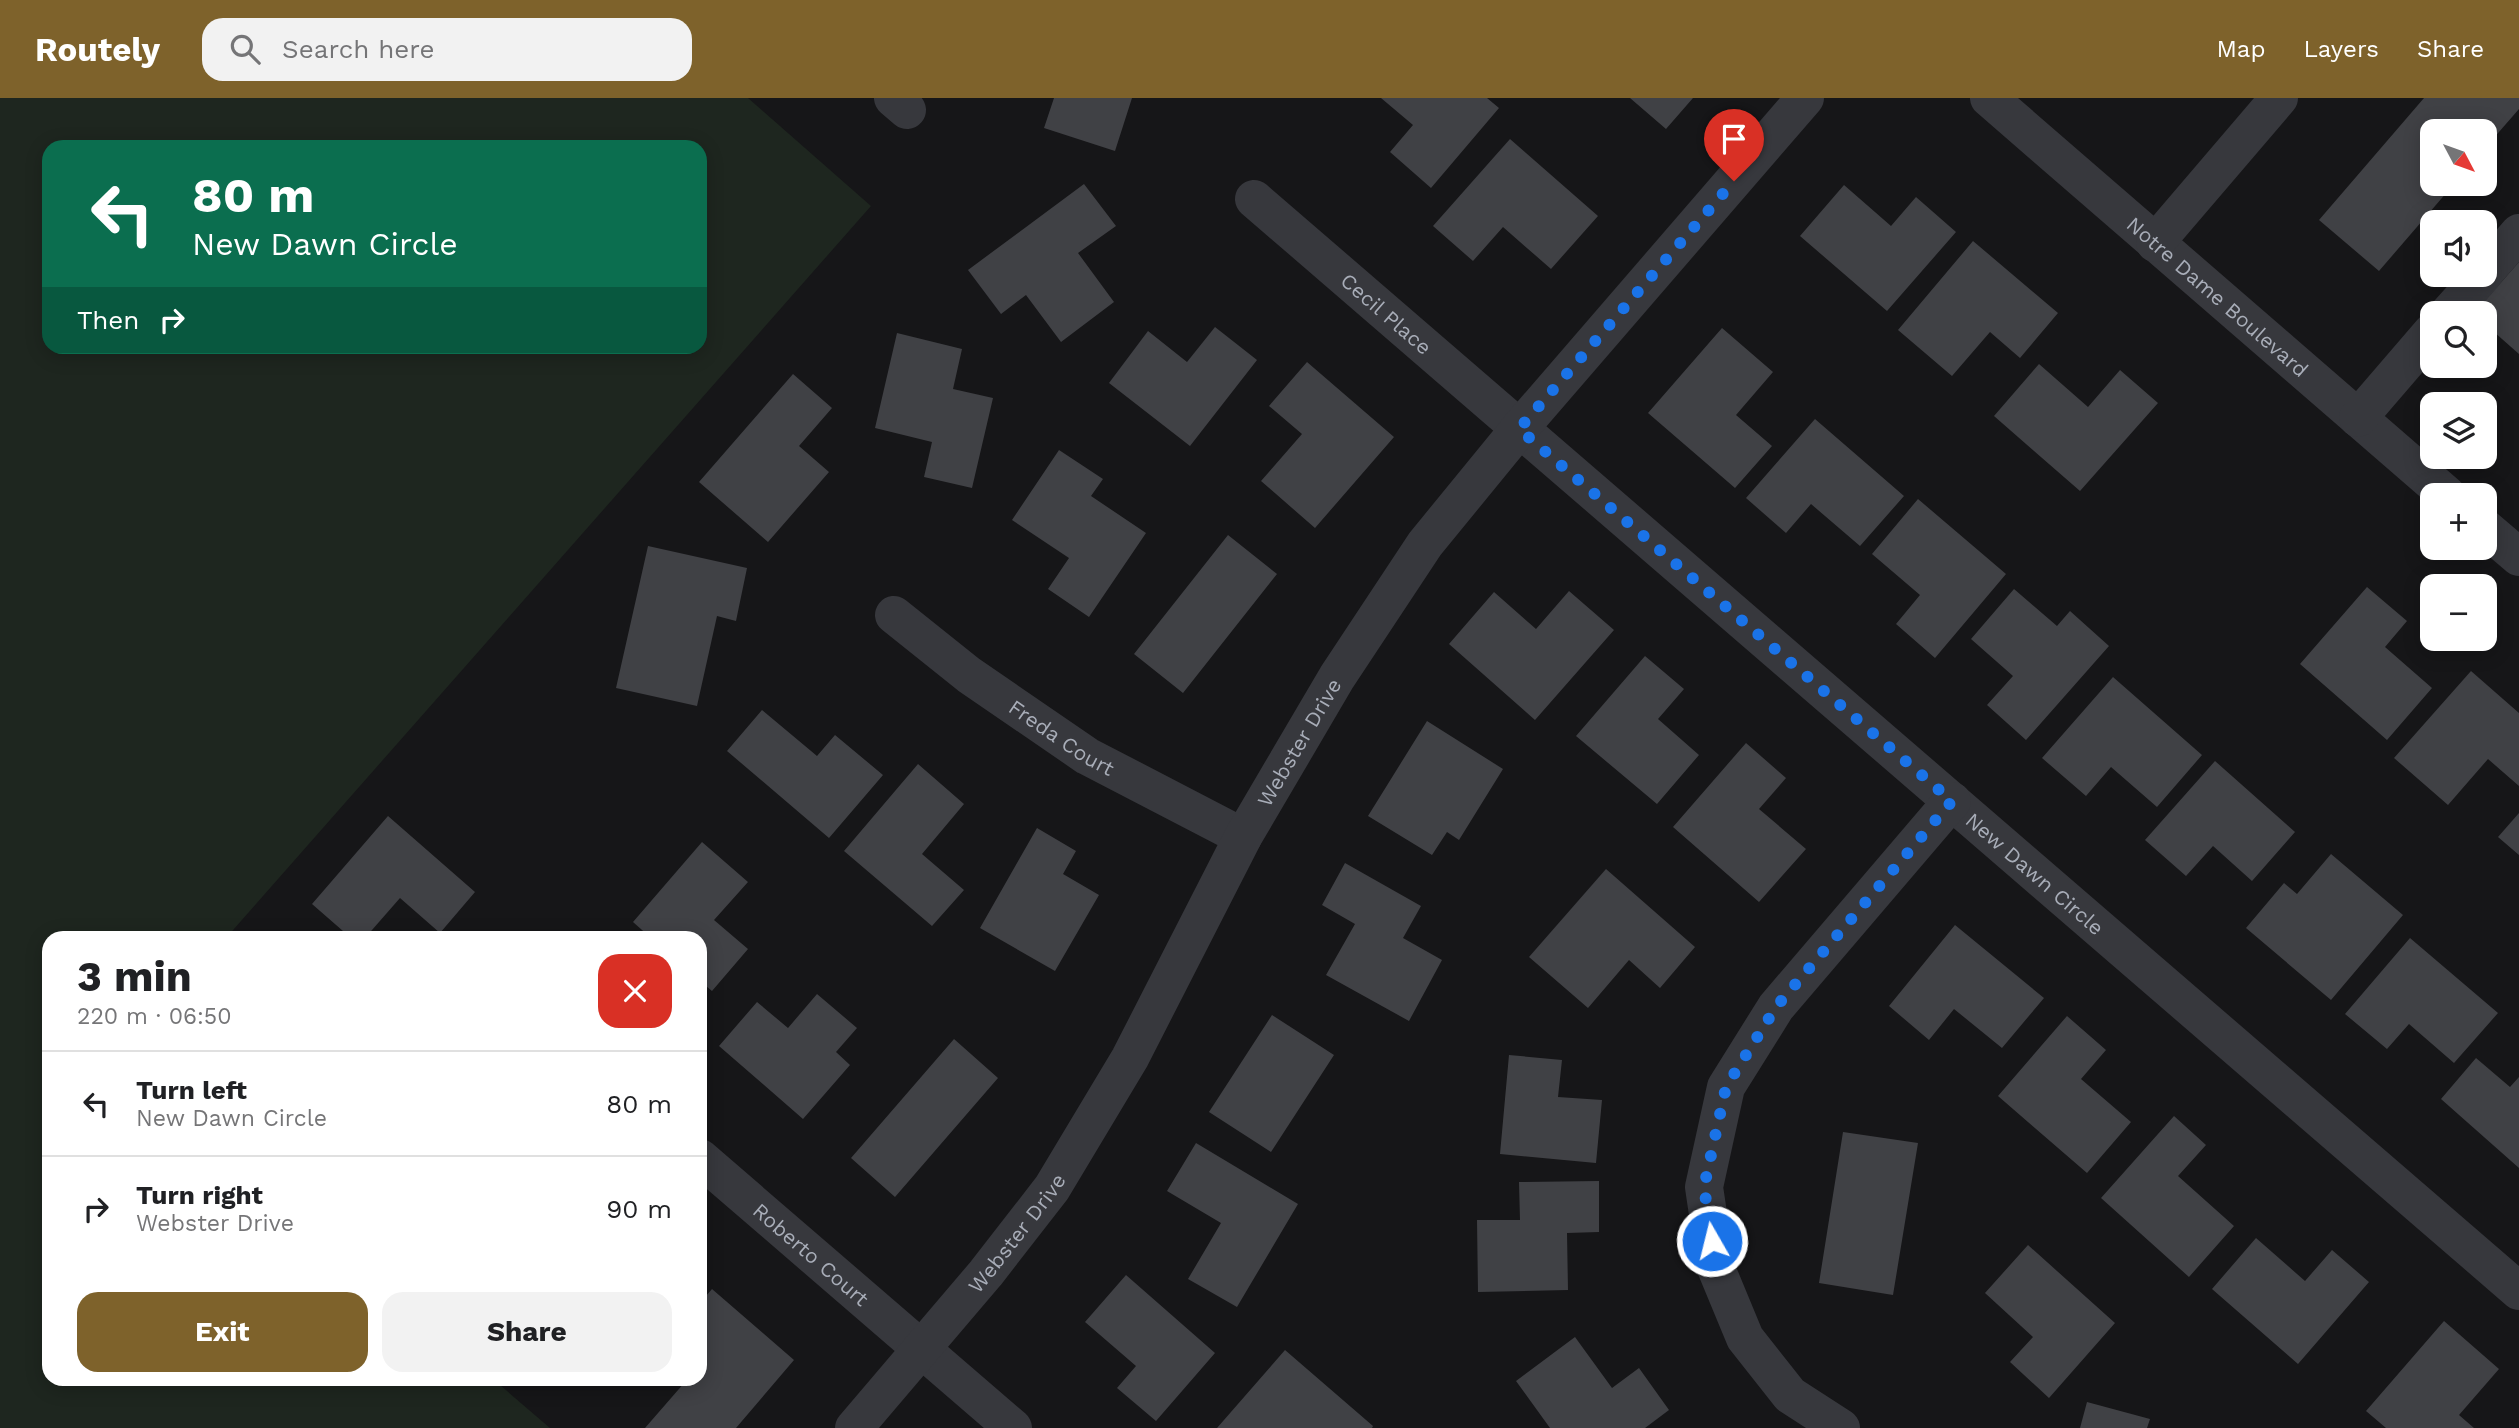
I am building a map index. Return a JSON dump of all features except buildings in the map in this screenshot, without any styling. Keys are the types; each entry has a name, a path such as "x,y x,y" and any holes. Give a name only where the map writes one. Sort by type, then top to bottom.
{"street":[{"name":"Webster Drive","path":"854,1428 923,1349 1052,1188 1130,1058 1243,837 1337,677 1425,544 1519,429 1805,98"},
{"name":"Notre Dame Boulevard","path":"1989,98 2433,483"},
{"path":"2155,243 2278,98"},
{"name":"Cecil Place","path":"1254,199 1519,429"},
{"path":"2497,258 2519,233"},
{"path":"2460,301 2472,287"},
{"path":"2358,418 2420,346"},
{"name":"New Dawn Circle","path":"1519,429 2519,1291"},
{"name":"Freda Court","path":"894,615 969,675 1087,756 1243,837"},
{"path":"1841,1428 1790,1395 1745,1338 1716,1268 1704,1187 1726,1087 1776,1007 1952,801"},
{"name":"Roberto Court","path":"707,1164 923,1349"},
{"path":"923,1349 1013,1428"}],"shaded area":[{"path":"0,98 748,98 871,206 232,931 42,931 42,1386 501,1386 550,1428 0,1428"}],"route":[{"path":"1712,1241 1704,1187 1726,1087 1776,1007 1952,801 1519,429 1734,181"}]}
